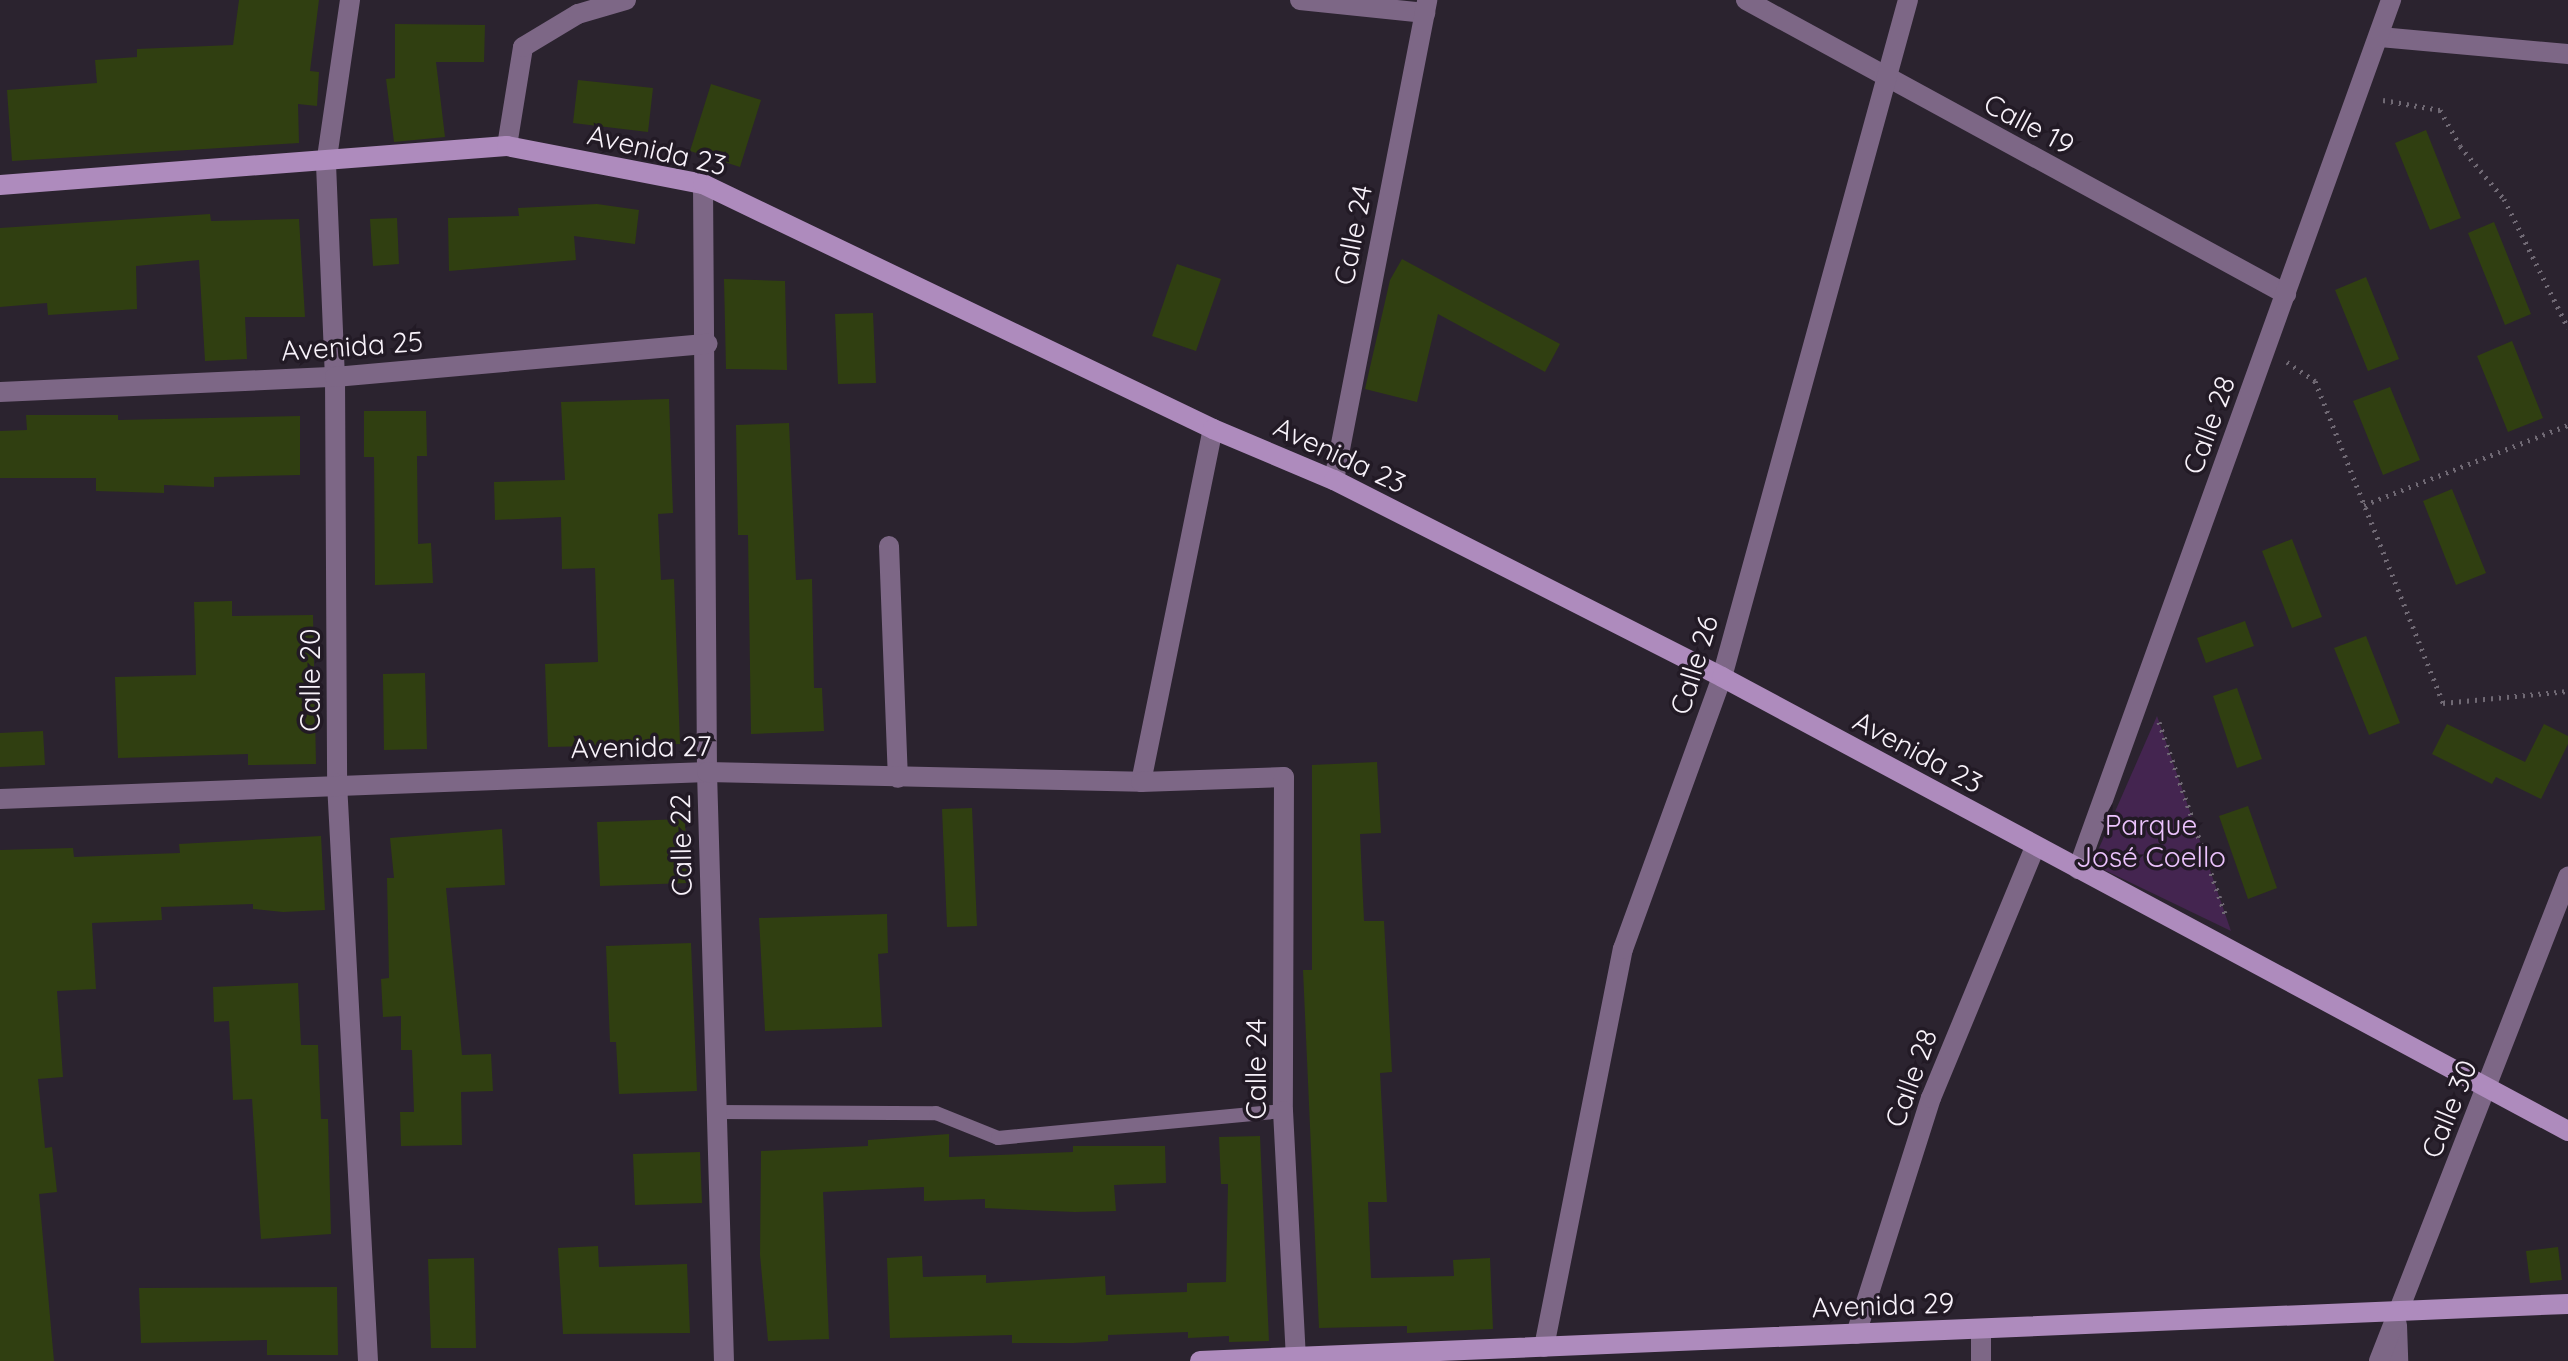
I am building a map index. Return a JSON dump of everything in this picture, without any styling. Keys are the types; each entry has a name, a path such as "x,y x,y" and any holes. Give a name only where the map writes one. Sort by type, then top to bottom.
{"main road":[{"name":"Avenida 23","path":"0,185 326,164 507,146 703,184 1213,429 1334,480 1722,677 2568,1131"},
{"name":"Avenida 29","path":"1200,1361 1544,1347 1629,1351 1856,1334 2568,1304"}],"street":[{"name":"Calle 20","path":"350,0 326,164 335,377 337,783 368,1361"},
{"path":"507,146 523,47 578,14 626,0"},
{"path":"1300,0 1426,7"},
{"name":"Calle 19","path":"1746,0 2286,294"},
{"name":"Calle 26","path":"1544,1347 1623,949 1722,677 1908,0"},
{"name":"Calle 28","path":"2078,869 2391,0"},
{"name":"Calle 24","path":"1334,480 1426,7"},
{"path":"2380,37 2568,54"},
{"name":"Calle 22","path":"703,184 708,344 707,772 714,1112 724,1361"},
{"name":"Avenida 25","path":"0,392 335,377 708,344"},
{"path":"1141,782 1213,429"},
{"path":"889,546 898,778"},
{"name":"Avenida 27","path":"0,799 337,783 707,772 1141,782 1284,777"},
{"name":"Calle 24","path":"1284,777 1283,1111 1296,1359"},
{"name":"Calle 28","path":"1856,1334 1931,1098 2035,847"},
{"name":"Calle 30","path":"2379,1361 2396,1312 2489,1086 2568,877"},
{"path":"2396,1312 2398,1361"},
{"path":"1981,1329 1981,1361"}],"lane":[{"path":"714,1112 936,1113 998,1138 1283,1111"}],"path":[{"path":"2359,95 2440,110 2460,146 2504,199 2568,328"},
{"path":"2267,347 2315,381 2443,703 2568,691"},
{"path":"2364,505 2568,425"},
{"path":"2145,684 2240,955"}],"green space":[{"name":"Parque José Coello","path":"2157,716 2231,931 2092,864"}],"building":[{"path":"239,0 319,0 310,71 319,72 317,106 298,104 299,143 12,161 7,90 97,83 95,60 137,57 137,49 233,45"},
{"path":"395,24 485,25 484,62 436,62 445,137 394,142 386,79 395,78"},
{"path":"578,80 653,88 648,132 573,123"},
{"path":"711,84 761,100 740,167 690,151"},
{"path":"2426,130 2461,218 2430,230 2395,143"},
{"path":"597,204 639,210 635,244 574,236 576,260 449,271 448,218 519,216 518,208"},
{"path":"210,214 211,221 299,219 305,317 245,317 247,359 205,361 199,260 136,266 137,309 48,315 47,303 0,307 0,228"},
{"path":"397,218 399,264 373,266 370,219"},
{"path":"2494,222 2531,314 2505,325 2468,233"},
{"path":"1402,259 1560,344 1545,372 1438,314 1417,402 1365,389 1390,280"},
{"path":"1177,264 1221,279 1196,351 1152,336"},
{"path":"2366,277 2399,359 2368,371 2335,290"},
{"path":"724,279 785,281 787,370 726,369"},
{"path":"873,313 876,383 838,384 835,314"},
{"path":"2512,341 2543,418 2508,432 2477,356"},
{"path":"2390,387 2420,460 2383,475 2353,401"},
{"path":"669,399 673,513 658,514 661,580 674,579 680,744 548,747 545,664 598,662 595,568 562,569 561,517 495,520 494,482 565,480 561,402"},
{"path":"364,411 426,411 427,456 417,456 418,544 431,543 433,583 375,585 374,457 364,457"},
{"path":"26,415 118,415 118,420 300,416 300,475 214,477 214,487 164,485 164,493 96,491 96,478 0,478 0,431 27,430"},
{"path":"789,423 796,580 812,579 814,688 822,688 824,731 751,734 748,535 738,535 736,425"},
{"path":"2452,489 2486,573 2456,585 2423,501"},
{"path":"2292,539 2322,617 2292,628 2262,551"},
{"path":"232,601 232,616 313,615 316,764 248,765 248,754 118,758 115,677 196,675 194,602"},
{"path":"2245,621 2254,646 2206,663 2197,638"},
{"path":"2366,636 2400,723 2369,735 2334,648"},
{"path":"425,673 427,749 384,750 383,674"},
{"path":"2237,688 2262,759 2237,768 2213,696"},
{"path":"2447,724 2525,762 2544,724 2568,736 2568,744 2541,799 2496,777 2492,784 2432,754"},
{"path":"43,731 45,765 0,767 0,733"},
{"path":"1377,762 1381,833 1360,834 1364,921 1384,921 1392,1072 1380,1073 1387,1202 1368,1202 1371,1278 1454,1276 1453,1260 1490,1258 1493,1329 1407,1333 1407,1326 1319,1328 1303,970 1312,970 1312,765"},
{"path":"2248,806 2277,888 2248,899 2219,816"},
{"path":"972,808 977,926 947,927 942,809"},
{"path":"685,819 688,883 600,886 597,822"},
{"path":"502,829 505,885 446,888 462,1055 491,1054 493,1091 461,1092 462,1145 401,1146 400,1112 414,1112 412,1050 401,1050 401,1016 383,1017 381,979 389,978 387,878 394,878 390,838"},
{"path":"321,836 325,910 283,912 253,909 253,904 161,907 162,920 92,923 96,989 57,991 63,1077 38,1079 45,1148 52,1147 57,1192 39,1194 54,1361 0,1361 0,850 73,848 74,857 180,853 179,844"},
{"path":"887,914 888,953 878,954 882,1027 765,1031 759,918"},
{"path":"691,943 697,1091 619,1094 616,1042 610,1042 606,946"},
{"path":"298,983 301,1045 318,1045 321,1119 328,1119 331,1234 261,1239 252,1099 233,1100 229,1021 214,1022 213,987"},
{"path":"949,1134 949,1157 1073,1152 1073,1146 1165,1146 1166,1183 1114,1185 1116,1211 985,1208 985,1199 924,1201 924,1187 823,1192 829,1339 768,1341 760,1255 761,1151 868,1146 868,1140"},
{"path":"1260,1136 1269,1341 1229,1342 1229,1336 1188,1338 1188,1332 1108,1335 1108,1341 1073,1343 1012,1343 1012,1335 890,1338 887,1258 922,1256 923,1277 986,1275 986,1283 1105,1276 1106,1295 1187,1292 1187,1283 1226,1282 1228,1184 1221,1184 1219,1137"},
{"path":"700,1152 702,1203 635,1205 633,1154"},
{"path":"598,1246 599,1267 687,1264 690,1333 563,1334 558,1248"},
{"path":"2558,1247 2562,1280 2530,1283 2526,1251"},
{"path":"474,1258 476,1348 431,1348 428,1259"},
{"path":"337,1287 338,1355 267,1355 267,1340 141,1343 139,1288"}]}
